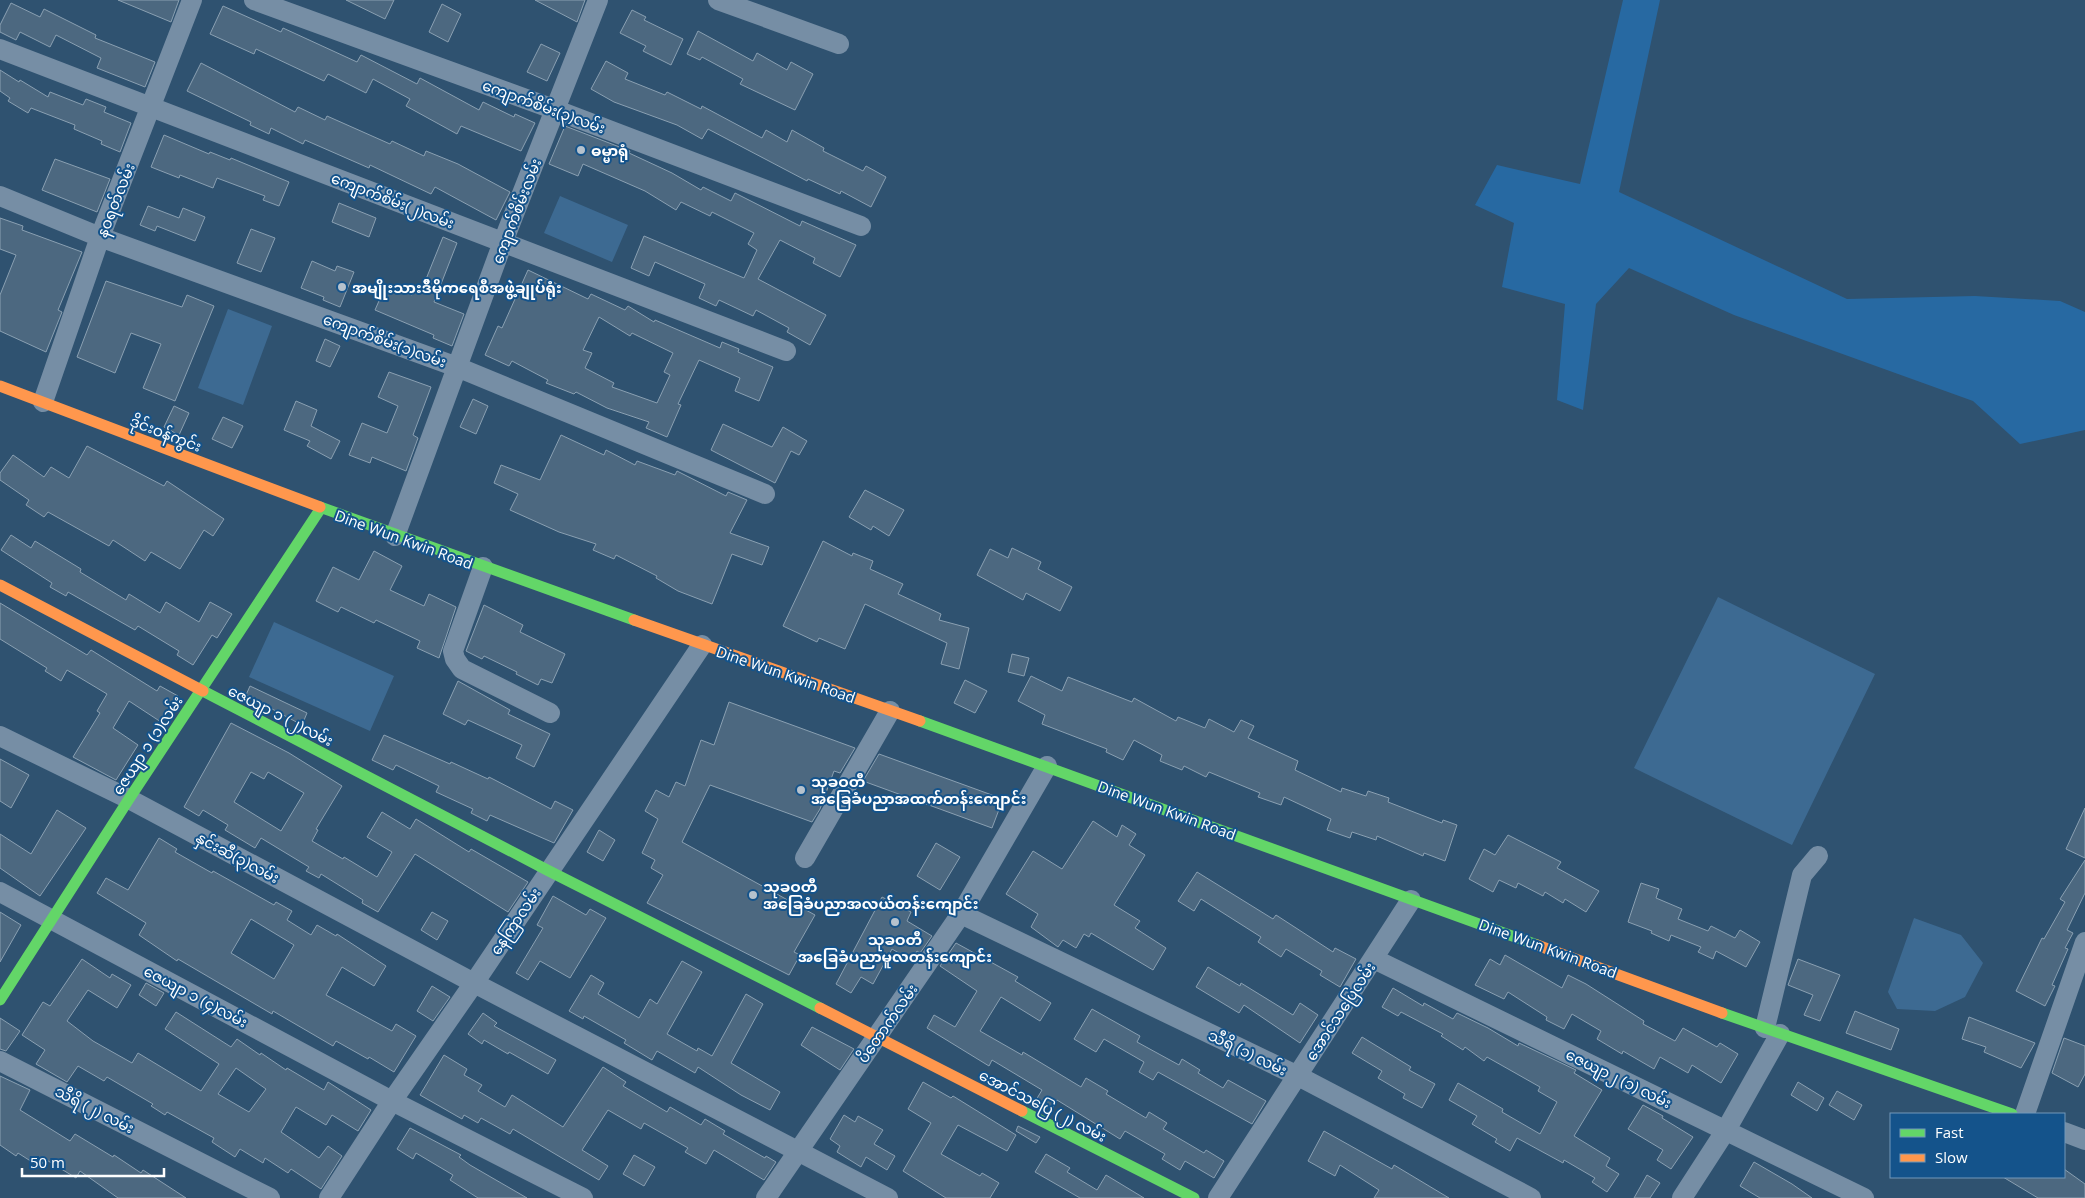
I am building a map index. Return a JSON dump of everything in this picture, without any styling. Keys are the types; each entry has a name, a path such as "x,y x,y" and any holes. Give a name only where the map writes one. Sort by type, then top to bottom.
{"street":[{"name":"နဝရတ်လမ်း","path":"43,402 100,237 152,108 192,0"},
{"name":"ကျောက်စိမ်း(၃)လမ်း","path":"254,0 556,110 861,226"},
{"name":"ကျောက်စိမ်းလမ်း","path":"395,536 503,242 598,0"},
{"path":"718,0 839,44"},
{"name":"ကျောက်စိမ်း(၂)လမ်း","path":"0,49 786,351"},
{"name":"ကျောက်စိမ်း(၁)လမ်း","path":"0,196 100,237 457,367 765,494"},
{"name":"ဒိုင်းဝန်ကွင်း","path":"0,386 322,508"},
{"name":"Dine Wun Kwin Road","path":"322,508 483,568 1047,766 1773,1031 2009,1113"},
{"name":"ဇေယျာ ၁ (၁)လမ်း","path":"0,1000 129,799 322,508"},
{"path":"483,568 453,651 455,660 462,669 550,713"},
{"name":"ဇေယျာ ၁ (၂)လမ်း","path":"0,585 549,871 878,1038"},
{"name":"နေကြာလမ်း","path":"329,1198 392,1101 702,645"},
{"path":"805,858 890,710"},
{"name":"နှင်းဆီ(၃)လမ်း","path":"0,736 129,799 474,983 888,1198"},
{"name":"ပိတောက်လမ်း","path":"766,1198 878,1038 961,914 1047,766"},
{"path":"1682,1198 1726,1130 1773,1031 1802,875 1818,856"},
{"name":"ဇေယျာ ၁ (၄)လမ်း","path":"0,892 392,1101 583,1198"},
{"name":"အောင်သပြေလမ်း","path":"1218,1198 1411,900"},
{"name":"သီရိ (၁) လမ်း","path":"961,914 1298,1076 1531,1198"},
{"path":"2025,1113 2085,942"},
{"name":"ဇေယျာ၂ (၁) လမ်း","path":"1374,959 1864,1198"},
{"name":"အောင်သပြေ (၂) လမ်း","path":"878,1038 1194,1198"},
{"name":"သီရိ (၂) လမ်း","path":"0,1061 270,1198"},
{"path":"2065,1132 2085,1140"}],"shaded area":[{"path":"1623,0 1660,0 1619,192 1847,299 1975,296 2060,301 2085,312 2085,430 2020,444 1973,401 1734,315 1629,268 1596,304 1583,410 1557,400 1565,304 1502,287 1514,223 1475,205 1497,165 1580,184"},
{"path":"560,196 628,225 612,262 544,233"},
{"path":"228,309 272,326 243,405 198,388"},
{"path":"1718,597 1875,674 1792,845 1634,768"},
{"path":"274,622 394,676 370,731 249,677"},
{"path":"1914,918 1961,935 1983,963 1965,997 1935,1011 1897,1009 1888,992"}],"building":[{"path":"118,0 179,0 171,22"},
{"path":"346,0 394,0 385,19"},
{"path":"535,0 585,0 577,22"},
{"path":"11,3 40,17 44,9 96,35 95,38 155,62 145,87 97,68 101,58 56,35 50,47 20,32 16,40 0,32 0,25"},
{"path":"442,4 461,14 448,42 429,32"},
{"path":"223,6 281,32 283,28 357,62 361,55 417,84 420,78 479,110 483,102 514,117 515,114 535,123 521,151 461,126 457,134 406,106 410,99 373,79 366,93 328,74 324,81 256,49 254,54 210,34"},
{"path":"632,10 646,17 644,20 683,39 671,65 643,51 646,46 620,33"},
{"path":"698,31 753,61 757,53 787,70 791,62 813,74 795,110 740,84 743,79 702,57 700,60 687,54"},
{"path":"541,44 560,53 547,81 527,72"},
{"path":"606,61 628,73 625,79 665,95 667,92 701,109 702,106 762,138 766,130 787,142 792,130 824,148 823,151 863,171 866,166 886,177 871,207 841,191 840,194 808,179 807,181 708,129 702,139 677,125 614,102 591,89"},
{"path":"201,63 295,112 298,107 325,120 327,116 390,144 392,141 424,156 426,151 458,164 510,192 496,220 435,187 431,194 370,165 369,168 305,140 303,144 271,128 269,134 250,125 251,122 187,91"},
{"path":"0,70 48,97 50,92 83,105 86,99 106,107 104,112 131,123 120,152 101,144 102,141 74,129 75,125 31,108 28,113 8,101 10,98 0,91"},
{"path":"565,126 630,151 629,153 672,173 701,190 703,187 731,201 735,193 800,226 802,221 856,245 840,277 813,263 815,258 780,240 758,279 826,315 810,345 787,332 789,328 756,310 753,316 719,300 716,306 699,298 705,284 655,262 649,276 631,268 644,236 744,278 757,250 748,244 754,233 712,212 710,216 681,202 676,210 645,191 583,164 578,176 549,164"},
{"path":"164,135 209,154 210,152 230,160 231,158 289,182 279,206 263,200 265,196 217,178 213,188 180,175 179,178 151,167"},
{"path":"55,159 110,179 97,212 42,190"},
{"path":"339,203 376,218 369,237 332,222"},
{"path":"148,206 179,218 183,208 205,217 195,241 157,226 155,231 140,225"},
{"path":"0,218 23,226 22,230 82,252 58,310 62,312 46,352 0,331 0,295 16,255 0,249"},
{"path":"251,229 275,238 261,272 237,263"},
{"path":"443,237 457,243 434,302 464,314 452,346 433,338 434,335 375,310 386,285 412,295 413,292 420,294"},
{"path":"312,261 335,271 337,266 354,272 340,307 323,300 324,297 301,288"},
{"path":"528,270 588,299 591,294 625,310 628,306 654,322 655,320 720,348 722,342 739,349 738,352 773,367 759,401 735,391 740,378 699,360 678,404 681,405 667,437 646,428 649,422 607,408 576,392 574,394 546,383 548,380 512,361 509,366 485,355 498,326 502,328","holes":["599,317 630,336 632,333 673,353 664,372 670,375 657,403 612,387 614,383 585,368 592,353 583,350"]},
{"path":"106,281 182,307 187,295 214,306 175,401 143,388 161,344 131,333 115,373 77,357"},
{"path":"325,339 340,346 330,367 316,361"},
{"path":"389,372 431,387 413,435 418,438 406,471 372,457 370,463 349,455 362,423 387,433 398,406 378,397"},
{"path":"473,399 488,406 476,434 460,427"},
{"path":"296,401 317,410 311,426 340,441 331,459 307,446 310,441 284,430"},
{"path":"174,406 189,413 179,435 164,427"},
{"path":"223,417 243,426 232,448 212,439"},
{"path":"723,424 772,447 783,427 807,441 799,455 791,451 775,483 711,450"},
{"path":"561,435 604,455 606,450 635,465 637,461 675,475 677,471 726,496 728,492 747,500 730,533 769,547 762,565 732,554 712,604 678,591 656,578 657,576 616,555 614,559 593,550 596,544 559,532 510,510 518,494 494,483 501,465 540,480"},
{"path":"87,446 164,486 167,481 224,519 213,536 204,530 180,569 151,552 145,561 113,540 109,546 48,512 44,517 26,505 29,500 0,480 0,473 13,455 44,477 51,467 69,478"},
{"path":"865,490 904,510 889,536 873,526 871,530 849,517"},
{"path":"11,535 31,548 35,541 81,569 80,572 126,600 129,594 160,613 166,602 199,622 210,602 232,614 217,638 212,635 193,665 177,655 179,651 138,626 135,630 68,592 66,596 50,587 52,583 1,550"},
{"path":"823,541 852,556 853,553 873,561 870,569 903,584 898,594 941,614 939,620 969,628 959,669 941,664 947,643 865,604 845,649 819,638 817,642 783,626"},
{"path":"1012,548 1041,562 1038,569 1072,587 1060,611 1026,593 1023,600 977,575 990,549 1008,558"},
{"path":"374,551 402,566 390,590 424,606 429,594 456,607 439,658 417,648 420,641 376,620 374,623 341,607 338,612 316,601 333,567 359,580"},
{"path":"0,603 87,655 91,650 157,691 160,686 178,696 161,722 129,701 113,728 138,745 116,780 73,757 100,713 97,711 107,694 67,670 61,681 45,671 47,668 0,639"},
{"path":"484,605 523,625 520,632 565,654 552,683 541,679 538,685 516,674 517,672 484,656 482,659 466,651"},
{"path":"1012,654 1029,658 1024,676 1008,672"},
{"path":"1031,676 1062,691 1068,677 1132,702 1134,698 1176,721 1178,717 1205,728 1209,719 1234,732 1241,720 1254,726 1248,738 1298,761 1295,770 1341,792 1342,788 1366,796 1368,791 1389,798 1388,802 1442,823 1443,820 1457,825 1445,861 1424,853 1423,856 1377,836 1376,840 1352,832 1350,838 1327,830 1331,819 1284,797 1281,805 1258,797 1260,793 1209,772 1206,777 1184,766 1182,770 1160,761 1162,755 1134,740 1123,760 1106,752 1107,749 1042,724 1045,715 1018,701"},
{"path":"965,680 987,691 975,713 954,703"},
{"path":"458,681 510,710 508,714 550,734 534,767 516,758 522,745 468,720 465,725 443,714"},
{"path":"250,686 307,713 302,725 246,695"},
{"path":"729,702 855,748 840,773 834,771 820,809 812,822 710,785 682,842 815,915 794,952 800,955 789,975 647,903 663,875 651,868 655,860 642,853 658,819 645,811 656,790 669,797 676,782 685,786 701,740 714,745"},
{"path":"231,723 289,753 342,786 316,829 318,830 312,841 343,859 344,857 377,877 392,852 367,837 382,812 410,829 416,819 469,852 471,849 528,882 508,912 415,854 378,912 362,903 363,900 321,874 319,878 306,871 309,867 261,838 255,848 225,830 228,825 203,810 199,816 184,807","holes":["251,772 264,779 268,772 304,793 281,831 234,802"]},
{"path":"384,735 450,764 451,762 488,779 489,777 551,809 555,801 573,810 554,843 490,815 487,821 471,813 473,809 436,792 439,786 396,765 393,770 372,760"},
{"path":"879,754 1003,799 992,828 863,781"},
{"path":"0,759 29,775 11,808 0,801"},
{"path":"2085,808 2085,858 2066,849"},
{"path":"57,810 86,828 40,896 0,868 0,834 31,854"},
{"path":"1093,821 1117,837 1122,825 1136,834 1129,845 1145,855 1114,905 1140,921 1135,928 1166,948 1153,970 1091,933 1089,937 1084,934 1076,948 1063,940 1058,947 1031,927 1038,914 1006,894 1033,851 1062,869"},
{"path":"599,830 615,840 603,861 587,852"},
{"path":"1508,835 1561,862 1557,868 1599,891 1586,912 1565,899 1563,903 1545,892 1543,896 1518,883 1516,888 1499,880 1493,892 1469,879 1484,849 1495,855"},
{"path":"159,838 177,849 175,852 212,873 213,871 274,905 276,902 292,911 287,920 311,935 317,925 336,936 337,934 386,966 374,986 342,967 326,995 392,1031 396,1024 416,1036 394,1072 336,1041 333,1046 273,1011 272,1014 178,959 177,961 139,935 146,923 97,893 106,878 128,890","holes":["251,919 294,945 274,979 231,953"]},
{"path":"936,843 960,857 940,890 917,876"},
{"path":"2085,860 2085,893 2067,930 2073,933 2065,948 2068,949 2052,985 2055,986 2045,1006 2016,991 2042,938 2044,939 2065,902 2060,899"},
{"path":"1197,872 1273,919 1276,915 1333,952 1335,948 1356,959 1340,987 1320,975 1322,971 1286,949 1281,957 1258,942 1261,937 1201,899 1194,911 1178,901"},
{"path":"1641,883 1659,889 1656,898 1682,909 1678,919 1708,931 1711,926 1735,938 1740,930 1760,942 1746,967 1716,951 1713,959 1698,952 1701,947 1671,935 1669,941 1651,933 1652,931 1628,922"},
{"path":"553,896 586,915 590,909 606,918 570,978 540,961 528,980 516,973 543,928 537,925"},
{"path":"882,897 911,912 907,921 932,936 920,953 917,951 911,960 892,949 873,984 861,977 851,993 836,984"},
{"path":"0,912 21,925 0,962"},
{"path":"432,912 448,921 437,940 421,930"},
{"path":"956,943 1018,977 1015,981 1051,1003 1040,1021 1001,997 980,1031 1022,1055 1023,1052 1081,1087 1086,1078 1108,1091 1106,1094 1146,1118 1149,1112 1167,1123 1163,1129 1204,1153 1206,1150 1224,1161 1214,1178 1185,1161 1180,1170 1162,1159 1165,1154 1125,1131 1120,1139 1057,1100 1052,1109 1036,1100 1042,1090 992,1060 989,1066 927,1028 934,1015 955,1027 977,991 940,966"},
{"path":"1505,955 1562,988 1568,975 1586,984 1644,1021 1643,1024 1675,1041 1683,1028 1717,1047 1720,1043 1738,1054 1721,1083 1692,1065 1688,1073 1660,1057 1654,1069 1623,1051 1622,1054 1597,1039 1601,1031 1572,1014 1564,1029 1546,1020 1547,1017 1508,992 1504,999 1475,985 1490,959 1500,965"},
{"path":"82,959 110,978 112,974 131,985 117,1008 88,990 67,1021 93,1041 132,1063 138,1053 201,1091 219,1064 165,1029 176,1012 231,1047 237,1039 260,1055 261,1053 286,1070 287,1068 324,1090 328,1082 371,1110 358,1131 332,1115 326,1125 296,1107 281,1132 319,1158 328,1146 342,1156 321,1189 291,1169 288,1173 265,1158 263,1163 240,1149 235,1157 212,1142 214,1138 167,1112 165,1115 151,1106 153,1104 107,1077 104,1081 78,1066 67,1082 36,1064 45,1050 22,1035 43,1002 50,1006","holes":["236,1068 266,1089 249,1112 218,1094"]},
{"path":"1798,959 1840,975 1820,1021 1804,1015 1813,995 1788,985"},
{"path":"682,961 702,972 667,1034 697,1051 698,1048 712,1056 746,994 763,1004 731,1063 780,1092 770,1110 741,1095 698,1067 695,1073 657,1051 652,1060 624,1043 626,1040 584,1016 583,1019 569,1011 591,975 604,983 598,994 639,1018 650,999 657,1004"},
{"path":"1208,967 1240,986 1241,983 1293,1015 1300,1003 1318,1015 1300,1043 1244,1005 1239,1013 1196,987"},
{"path":"146,983 164,993 156,1006 139,995"},
{"path":"432,986 450,997 433,1021 417,1011"},
{"path":"1393,988 1423,1006 1424,1003 1453,1019 1457,1013 1488,1028 1518,1046 1519,1043 1576,1070 1574,1073 1602,1090 1574,1136 1610,1158 1606,1166 1619,1174 1607,1192 1592,1182 1595,1178 1564,1160 1563,1163 1517,1138 1510,1151 1495,1142 1497,1139 1472,1124 1477,1116 1449,1100 1458,1083 1503,1109 1502,1112 1540,1134 1557,1102 1538,1091 1540,1087 1487,1057 1484,1061 1465,1047 1463,1050 1441,1036 1443,1034 1401,1012 1398,1016 1382,1007"},
{"path":"1092,1009 1140,1036 1137,1042 1179,1065 1182,1059 1200,1070 1198,1073 1223,1088 1228,1080 1266,1101 1252,1124 1158,1072 1153,1080 1139,1072 1144,1062 1104,1039 1096,1052 1074,1039"},
{"path":"1855,1011 1899,1029 1891,1050 1846,1033"},
{"path":"483,1013 497,1023 494,1026 556,1060 548,1074 484,1040 482,1044 468,1034"},
{"path":"1969,1017 2035,1043 2021,1068 1984,1052 1986,1047 1962,1039"},
{"path":"0,1018 20,1031 6,1051 0,1049"},
{"path":"812,1027 854,1049 840,1070 801,1045"},
{"path":"1362,1037 1411,1067 1409,1070 1435,1084 1422,1108 1403,1098 1405,1094 1378,1078 1382,1071 1352,1053"},
{"path":"2064,1038 2085,1046 2085,1074 2078,1087 2052,1073"},
{"path":"444,1055 467,1069 464,1075 482,1085 478,1091 505,1107 512,1095 563,1127 603,1067 626,1082 623,1086 667,1112 670,1107 701,1125 705,1119 725,1131 723,1134 765,1158 766,1156 776,1162 764,1180 714,1150 706,1164 685,1152 688,1148 644,1123 641,1129 608,1110 582,1150 608,1166 599,1180 513,1129 510,1134 481,1118 478,1123 464,1115 462,1119 420,1095"},
{"path":"0,1076 30,1090 20,1110 70,1141 75,1134 113,1157 114,1155 141,1173 143,1170 186,1198 118,1198 80,1171 76,1178 45,1159 40,1167 18,1153 16,1156 0,1145"},
{"path":"923,1082 951,1098 953,1096 1016,1135 1007,1151 958,1125 941,1154 980,1176 982,1173 999,1183 990,1198 946,1198 903,1171 931,1123 908,1109"},
{"path":"1798,1082 1824,1098 1817,1111 1791,1095"},
{"path":"1837,1091 1862,1105 1854,1120 1829,1105"},
{"path":"1643,1105 1663,1116 1662,1118 1693,1137 1671,1169 1657,1160 1663,1150 1628,1129"},
{"path":"844,1115 855,1122 858,1116 883,1130 874,1144 895,1156 887,1170 866,1157 861,1167 837,1152 840,1146 830,1139"},
{"path":"1018,1126 1040,1137 1036,1143 1016,1131"},
{"path":"410,1128 461,1155 459,1157 470,1165 527,1198 478,1198 450,1180 453,1175 416,1153 413,1159 397,1149"},
{"path":"1324,1131 1392,1169 1394,1165 1449,1198 1374,1198 1379,1190 1340,1165 1335,1176 1308,1161"},
{"path":"1046,1154 1070,1168 1067,1172 1097,1190 1106,1175 1144,1198 1080,1198 1035,1172"},
{"path":"634,1155 655,1167 644,1186 623,1174"},
{"path":"1754,1162 1812,1198 1760,1198 1740,1186"},
{"path":"2065,1170 2085,1184 2085,1198 2038,1198 2005,1178 2065,1178"},
{"path":"1647,1175 1660,1183 1650,1198 1634,1198"}],"traffic: fast":[{"path":"320,507 634,620"},
{"path":"0,1000 129,799 321,508"},
{"path":"203,691 549,871 820,1008"},
{"path":"920,721 1537,945"},
{"path":"1722,1013 2009,1113"},
{"path":"1022,1111 1194,1198"}],"traffic: slow":[{"path":"0,386 320,507"},
{"path":"0,585 203,691"},
{"path":"634,620 920,721"},
{"path":"1537,945 1722,1013"},
{"path":"820,1008 1022,1111"}],"place":[{"name":"ဓမ္မာရုံ","path":"581,150"},
{"name":"အမျိုးသားဒိီမိုကရေစီအဖွဲ့ချုပ်ရုံး","path":"342,287"},
{"name":"သုခဝတီ အခြေခံပညာအထက်တန်းကျောင်း","path":"801,790"},
{"name":"သုခဝတီ အခြေခံပညာအလယ်တန်းကျောင်း","path":"753,895"},
{"name":"သုခဝတီ အခြေခံပညာမူလတန်းကျောင်း","path":"895,922"}]}
